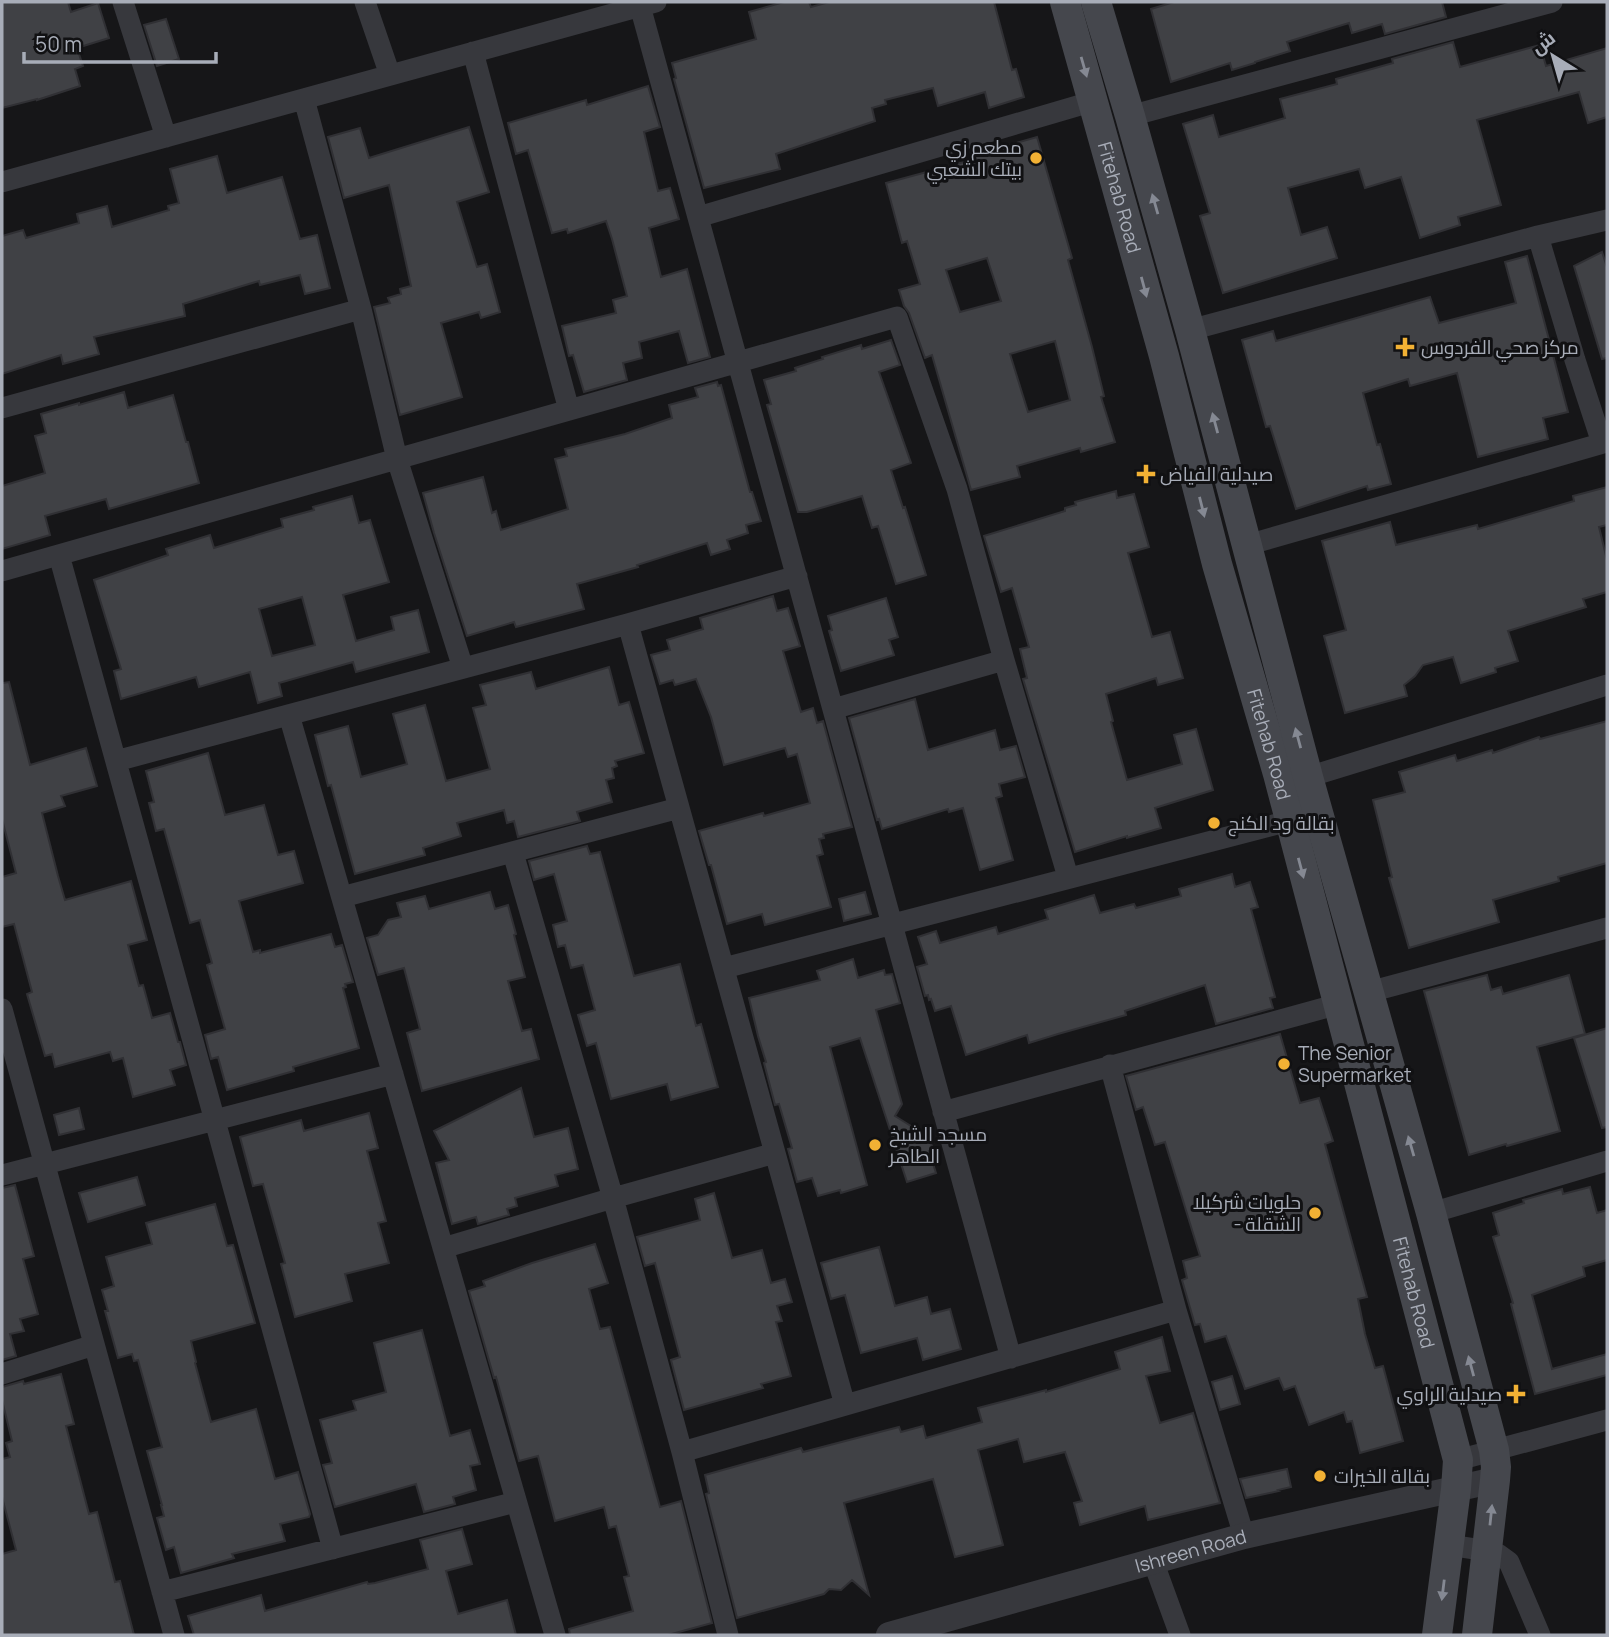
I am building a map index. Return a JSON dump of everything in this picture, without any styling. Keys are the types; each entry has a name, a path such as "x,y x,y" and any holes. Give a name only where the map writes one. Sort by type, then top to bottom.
{"main road":[{"name":"Fitehab Road","path":"1065,2 1164,356 1217,564 1278,774 1339,1004 1457,1474"},
{"name":"Fitehab Road","path":"1096,2 1190,330 1308,777 1431,1213 1493,1450 1495,1480 1478,1635"},
{"path":"1437,1635 1457,1474"}],"street":[{"path":"123,2 166,137"},
{"path":"366,2 390,75"},
{"path":"1130,116 1552,2"},
{"path":"2,182 648,4 698,217 1011,1358"},
{"path":"473,52 569,410"},
{"path":"304,99 397,459 463,668"},
{"path":"698,217 1094,101"},
{"path":"1190,330 1538,236 1607,220"},
{"path":"1247,545 1604,443 1575,360 1538,236"},
{"path":"2,408 360,309"},
{"path":"2,571 897,317 957,489 1068,877"},
{"path":"59,555 333,1549"},
{"path":"116,761 797,576"},
{"path":"628,624 845,1405"},
{"path":"833,709 1004,660"},
{"path":"1308,777 1607,685"},
{"path":"289,715 555,1635"},
{"path":"342,898 679,808"},
{"path":"724,968 1289,821"},
{"path":"513,853 613,1198 728,1635"},
{"path":"1369,992 1607,928"},
{"path":"943,1112 1339,1004"},
{"path":"2,1009 174,1635"},
{"path":"1110,1065 1176,1310 1244,1536"},
{"path":"2,1175 393,1074"},
{"path":"443,1248 775,1153"},
{"path":"1431,1213 1607,1161"},
{"path":"682,1452 1176,1310"},
{"path":"2,1374 94,1345"},
{"path":"1457,1474 1493,1450 1607,1420"},
{"name":"Ishreen Road","path":"889,1635 1457,1474 1495,1480"},
{"path":"162,1592 516,1502"},
{"path":"1449,1545 1488,1551 1508,1562 1540,1635"},
{"path":"1153,1561 1180,1635"}],"building":[{"path":"2,2 68,2 71,12 98,3 109,38 77,48 83,66 75,69 80,86 2,108"},
{"path":"784,2 809,2 811,7 829,2 994,2 1012,70 1016,69 1024,97 989,108 985,92 938,106 933,88 885,100 886,104 872,108 875,121 776,154 780,169 704,188 672,63 756,39 749,12"},
{"path":"1174,2 1442,2 1446,17 1385,34 1382,24 1352,33 1349,23 1287,42 1290,51 1255,63 1232,70 1230,63 1171,82 1151,9"},
{"path":"166,19 179,59 157,66 144,25"},
{"path":"1453,42 1460,67 1540,45 1546,66 1607,48 1607,117 1588,123 1579,92 1477,120 1501,205 1458,217 1460,225 1420,238 1401,177 1365,188 1359,169 1288,188 1301,235 1327,227 1337,258 1223,293 1200,216 1210,213 1183,124 1213,115 1219,137 1285,118 1280,99 1337,84 1336,79 1393,63 1392,59"},
{"path":"648,86 660,127 644,132 658,191 670,188 679,219 649,228 661,277 687,269 710,357 688,363 679,331 639,342 642,358 623,363 627,380 584,392 573,355 569,356 562,326 616,313 613,300 627,296 612,239 606,221 568,233 567,229 552,233 528,150 516,154 508,123 586,100 587,105"},
{"path":"469,127 489,192 457,202 477,267 487,264 500,312 481,318 479,312 441,323 462,397 400,415 374,307 390,303 388,298 401,294 400,289 411,286 389,185 344,198 328,137 360,128 369,158"},
{"path":"1037,137 1072,258 1068,260 1104,396 1101,397 1115,442 1081,452 1080,448 1017,466 1020,477 971,490 932,355 925,358 899,290 920,284 907,241 902,243 886,183 975,159 974,155","holes":["987,258 1001,301 960,312 946,270","1055,341 1070,400 1028,412 1010,354"]},
{"path":"217,156 227,193 282,177 300,239 317,235 330,288 305,294 300,275 260,285 259,281 183,304 185,316 94,337 99,354 63,364 61,355 2,374 2,236 23,230 26,238 79,223 77,214 107,206 112,227 169,210 168,206 179,203 170,169"},
{"path":"1602,252 1607,267 1607,358 1602,359 1574,266"},
{"path":"1527,256 1568,412 1543,418 1548,439 1478,457 1457,373 1410,386 1408,379 1363,393 1391,484 1368,490 1367,486 1296,509 1270,426 1266,427 1242,340 1273,331 1276,341 1430,297 1439,323 1516,303 1505,262"},
{"path":"891,340 900,365 879,372 911,463 891,470 926,575 896,584 878,526 872,528 862,496 807,512 798,512 767,405 771,404 764,380 796,371 795,368 823,359 822,357 861,345 862,349"},
{"path":"717,382 718,386 721,385 750,492 761,521 746,525 748,533 727,540 730,549 711,555 707,543 637,565 638,567 577,584 584,609 516,627 514,622 467,636 423,493 483,477 492,513 496,511 501,530 568,509 555,459 567,456 565,449 625,434 672,418 669,405 698,397 695,388"},
{"path":"124,392 128,408 173,395 199,483 109,509 106,499 45,516 50,535 2,549 2,486 45,473 35,436 46,433 41,414"},
{"path":"1607,487 1607,525 1599,527 1607,560 1607,592 1583,599 1586,607 1508,631 1518,661 1495,668 1496,672 1461,683 1453,657 1423,665 1404,685 1407,696 1345,713 1324,636 1346,630 1322,541 1390,522 1396,545 1477,525 1478,529 1574,501 1573,496"},
{"path":"1116,491 1117,498 1134,494 1149,547 1128,553 1152,637 1170,632 1183,678 1158,685 1156,678 1106,694 1127,780 1182,764 1174,735 1196,729 1213,790 1155,808 1161,828 1075,852 1023,679 1027,678 1020,649 1029,647 1012,588 1001,592 984,536 1065,511 1065,508 1076,505 1075,502"},
{"path":"352,496 359,523 370,520 389,582 343,595 356,641 394,630 391,617 418,610 429,652 356,672 353,662 279,683 282,696 258,703 250,672 199,687 196,677 121,699 114,671 121,669 94,580 168,555 166,549 210,535 214,548 283,527 281,519 314,510 313,507","holes":["302,597 315,645 272,656 259,609"]},
{"path":"773,596 777,611 788,608 800,646 783,651 801,712 813,708 817,723 823,721 852,827 823,834 824,838 819,839 823,854 817,856 831,907 765,925 762,914 727,924 699,831 810,803 797,754 788,757 785,748 724,765 711,717 696,679 675,685 673,680 660,684 651,655 670,650 667,640 703,629 700,618"},
{"path":"886,598 898,637 889,640 894,655 841,671 829,631 832,630 828,616"},
{"path":"609,667 619,705 629,702 644,753 615,761 617,766 612,768 614,778 606,780 612,802 577,812 580,821 518,837 514,821 507,823 504,810 457,823 461,836 423,848 425,855 355,874 315,735 348,726 361,777 407,764 393,714 425,705 446,781 490,769 473,708 486,705 480,685 531,672 536,689"},
{"path":"9,682 30,765 86,748 97,786 61,796 65,806 42,813 58,876 65,900 131,881 147,940 128,945 139,986 143,985 152,1018 170,1013 180,1042 186,1065 170,1070 175,1085 133,1097 123,1058 113,1061 110,1052 55,1067 52,1054 45,1056 27,994 32,992 14,924 2,927 2,877 16,873 2,819 2,683"},
{"path":"915,699 928,750 995,730 1000,750 1016,746 1025,777 999,784 1002,796 996,798 1013,860 980,870 963,808 949,812 948,809 882,829 879,819 877,820 849,718"},
{"path":"1607,721 1607,863 1558,877 1559,881 1493,900 1499,922 1409,948 1389,878 1392,877 1373,800 1405,792 1399,772 1455,755 1457,761 1492,750 1493,753 1539,737 1540,739"},
{"path":"208,753 225,815 264,805 278,855 294,851 303,883 239,901 253,952 260,950 260,953 331,934 335,947 342,945 353,982 345,984 346,987 343,988 359,1048 293,1067 294,1071 227,1090 218,1057 211,1059 205,1035 225,1029 207,965 212,963 200,920 190,923 164,829 156,831 149,803 154,802 146,771"},
{"path":"587,846 590,854 600,852 634,976 680,964 696,1026 701,1024 718,1087 671,1100 667,1084 611,1099 596,1043 587,1046 578,1015 595,1010 583,965 571,968 565,945 558,947 553,925 567,921 554,874 534,880 529,861"},
{"path":"1232,874 1235,887 1250,882 1258,907 1251,909 1275,997 1270,998 1273,1008 1216,1024 1205,985 1125,1011 1126,1015 1029,1043 1027,1035 966,1055 951,1006 935,1011 931,999 929,1000 928,995 925,996 917,967 927,964 918,937 936,931 940,943 996,927 998,934 1048,919 1045,910 1094,895 1100,913 1134,904 1136,908 1181,896 1179,889"},
{"path":"490,892 495,909 508,905 525,977 508,981 522,1031 531,1029 539,1059 422,1091 407,1033 420,1029 404,968 378,975 367,938 378,935 388,920 401,917 397,903 425,896 429,909"},
{"path":"865,892 871,914 844,921 839,899"},
{"path":"853,959 858,978 884,970 885,975 892,974 900,1003 876,1010 902,1104 895,1116 919,1131 927,1129 933,1150 929,1151 936,1173 907,1182 860,1038 830,1047 867,1185 841,1193 840,1190 818,1196 812,1178 797,1182 788,1149 792,1148 779,1104 775,1105 749,998 820,980 817,971"},
{"path":"1487,975 1491,990 1501,987 1503,994 1569,975 1585,1034 1537,1047 1560,1131 1469,1155 1424,991"},
{"path":"1607,1028 1607,1127 1602,1128 1574,1038"},
{"path":"1280,1034 1300,1103 1319,1098 1333,1141 1325,1144 1367,1297 1358,1299 1365,1334 1375,1368 1383,1366 1403,1441 1360,1453 1352,1421 1347,1422 1344,1412 1309,1425 1295,1386 1284,1390 1279,1378 1245,1389 1226,1336 1205,1342 1200,1324 1195,1325 1182,1280 1187,1278 1183,1261 1200,1256 1165,1142 1155,1145 1143,1107 1136,1110 1126,1076"},
{"path":"521,1088 534,1137 568,1128 578,1169 555,1175 558,1186 515,1198 517,1206 507,1209 509,1215 478,1224 476,1217 452,1224 436,1163 449,1160 434,1131"},
{"path":"79,1108 84,1129 59,1135 54,1115"},
{"path":"369,1113 378,1148 367,1151 386,1221 378,1223 389,1263 345,1274 352,1301 295,1317 281,1264 285,1263 263,1184 253,1186 240,1137 301,1120 304,1131"},
{"path":"137,1177 145,1205 88,1222 79,1193"},
{"path":"15,1185 34,1256 23,1259 38,1314 20,1319 24,1331 10,1334 16,1356 2,1360 2,1188"},
{"path":"1590,1187 1597,1213 1607,1210 1607,1260 1583,1267 1585,1276 1532,1295 1552,1369 1607,1354 1607,1375 1535,1394 1511,1304 1513,1303 1493,1237 1499,1235 1493,1213 1524,1203 1523,1200 1562,1189 1563,1194"},
{"path":"714,1193 732,1258 762,1250 771,1283 785,1279 792,1302 777,1306 782,1321 776,1322 791,1376 761,1384 763,1388 684,1410 671,1360 680,1357 655,1263 645,1266 637,1237 700,1220 695,1199"},
{"path":"215,1204 227,1246 233,1245 255,1323 191,1341 211,1422 256,1409 275,1479 298,1472 310,1514 309,1517 280,1524 285,1541 232,1554 234,1558 181,1573 174,1547 166,1550 157,1518 164,1516 147,1451 162,1447 138,1360 134,1361 132,1354 118,1358 102,1290 114,1286 106,1257 152,1244 146,1223"},
{"path":"595,1244 608,1283 589,1289 600,1329 610,1327 660,1507 681,1501 712,1623 668,1635 570,1635 569,1629 633,1611 624,1577 629,1576 616,1526 609,1528 604,1507 555,1521 538,1456 519,1461 469,1291 485,1286 483,1281"},
{"path":"879,1247 895,1306 927,1297 931,1314 950,1309 961,1349 923,1360 917,1338 861,1353 845,1295 831,1299 821,1263"},
{"path":"422,1330 450,1436 470,1430 480,1464 470,1466 476,1490 453,1497 455,1504 424,1512 416,1484 335,1507 323,1465 332,1463 320,1420 356,1410 353,1401 386,1392 374,1343"},
{"path":"1162,1337 1170,1371 1146,1376 1160,1423 1193,1413 1220,1503 1148,1520 1145,1506 1080,1525 1074,1503 1082,1501 1065,1452 1024,1462 1018,1439 978,1450 1003,1545 955,1557 933,1479 844,1503 869,1595 852,1580 841,1590 829,1589 824,1594 737,1618 706,1494 709,1493 705,1475 801,1448 803,1452 899,1427 901,1432 923,1426 926,1438 982,1422 978,1408 1046,1392 1120,1369 1115,1352"},
{"path":"61,1374 74,1424 66,1426 89,1514 97,1512 115,1582 120,1581 134,1635 2,1635 2,1554 16,1550 2,1497 2,1459 10,1457 6,1443 12,1441 2,1400 2,1387"},
{"path":"1232,1376 1240,1404 1220,1410 1212,1382"},
{"path":"1287,1469 1291,1487 1246,1498 1240,1479"},
{"path":"462,1529 472,1564 446,1571 458,1614 507,1600 516,1635 194,1635 188,1616 261,1595 265,1611 367,1582 375,1583 428,1569 420,1540"}],"place":[{"name":"مطعم زي بيتك الشعبي","path":"1036,158"},
{"name":"مركز صحي الفردوس","path":"1405,347"},
{"name":"صيدلية الفياض","path":"1146,474"},
{"name":"بقالة ود الكنج","path":"1214,823"},
{"name":"The Senior Supermarket","path":"1284,1064"},
{"name":"مسجد الشيخ الطاهر","path":"875,1145"},
{"name":"حلويات شركيلا - الشقلة","path":"1315,1213"},
{"name":"صيدلية الراوي","path":"1516,1394"},
{"name":"بقالة الخيرات","path":"1320,1476"}]}
